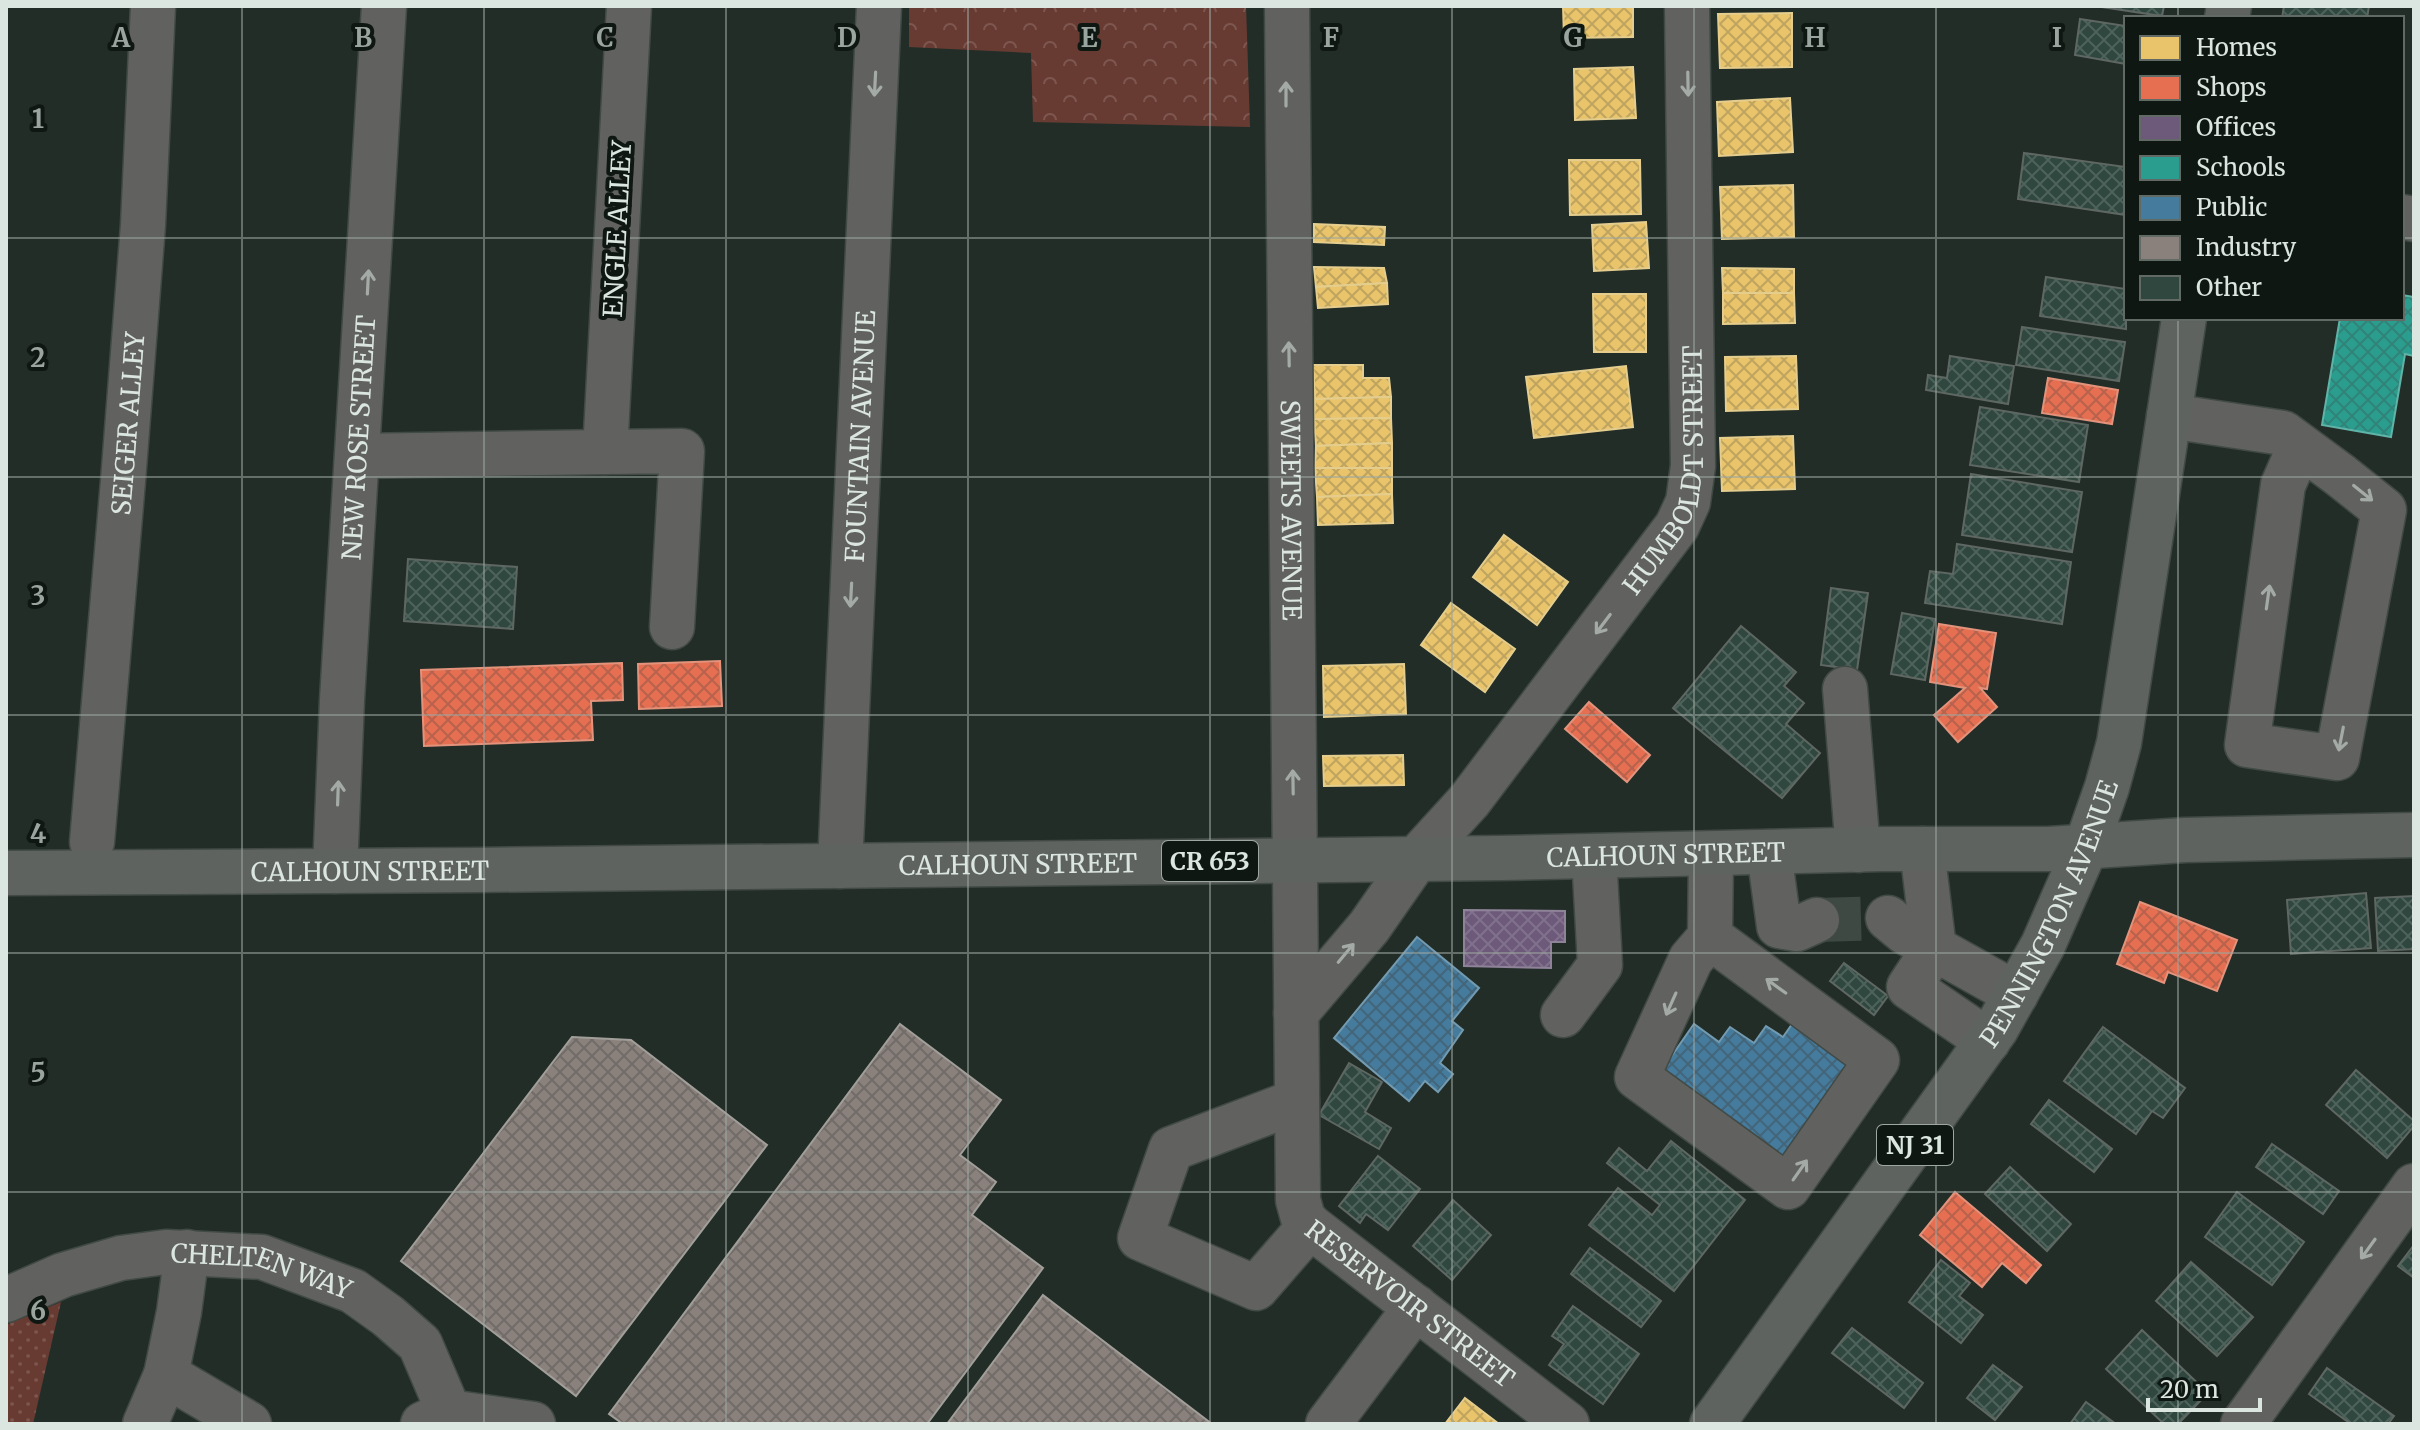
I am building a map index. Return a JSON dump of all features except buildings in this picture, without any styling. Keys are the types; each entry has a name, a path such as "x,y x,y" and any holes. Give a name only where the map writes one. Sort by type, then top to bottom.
{"main road":[{"name":"PENNINGTON AVENUE","path":"1722,1421 1988,1041 2043,945 2086,847 2119,743 2184,320"},
{"name":"CALHOUN STREET","path":"6,873 840,866 2049,849 2185,840 2414,835"}],"street":[{"name":"SEIGER ALLEY","path":"92,842 143,225 153,6"},
{"name":"NEW ROSE STREET","path":"335,871 384,6"},
{"name":"ENGLE ALLEY","path":"605,452 629,6"},
{"name":"FOUNTAIN AVENUE","path":"840,866 879,6"},
{"name":"SWEETS AVENUE","path":"1287,6 1296,1013"},
{"name":"HUMBOLDT STREET","path":"1296,1013 1369,927 1417,858 1469,801 1677,526 1688,502 1693,466 1687,6"},
{"path":"2169,416 2283,433 2384,510 2337,758 2247,745 2283,485 2300,446"},
{"path":"357,456 682,451 672,627"},
{"path":"1845,689 1858,850"},
{"path":"1922,849 1904,936 1909,987 1988,1041"},
{"path":"1769,852 1779,926 1811,931"},
{"path":"1710,937 1877,1060 1788,1187 1637,1077 1691,959 1710,937 1711,854"},
{"path":"1563,1015 1600,965 1594,856"},
{"path":"1904,936 2016,994"},
{"name":"RESERVOIR STREET","path":"1296,1013 1298,1200 1303,1218 1567,1424"},
{"path":"1297,1101 1171,1149 1140,1238 1256,1288 1310,1226"},
{"path":"2243,1424 2414,1186"},
{"name":"CHELTEN WAY","path":"6,1300 63,1275 121,1258 166,1252 262,1257 353,1291 420,1344 439,1420"},
{"path":"145,1424 166,1375 187,1252"},
{"path":"1328,1424 1416,1307"},
{"path":"166,1375 249,1424"},
{"path":"439,1420 533,1424"}],"green space":[{"path":"909,6 1246,6 1250,127 1033,122 1031,53 909,47"},
{"path":"61,1302 33,1424 6,1424 6,1325"}],"tunnel":[{"path":"1817,920 1888,918"}]}
